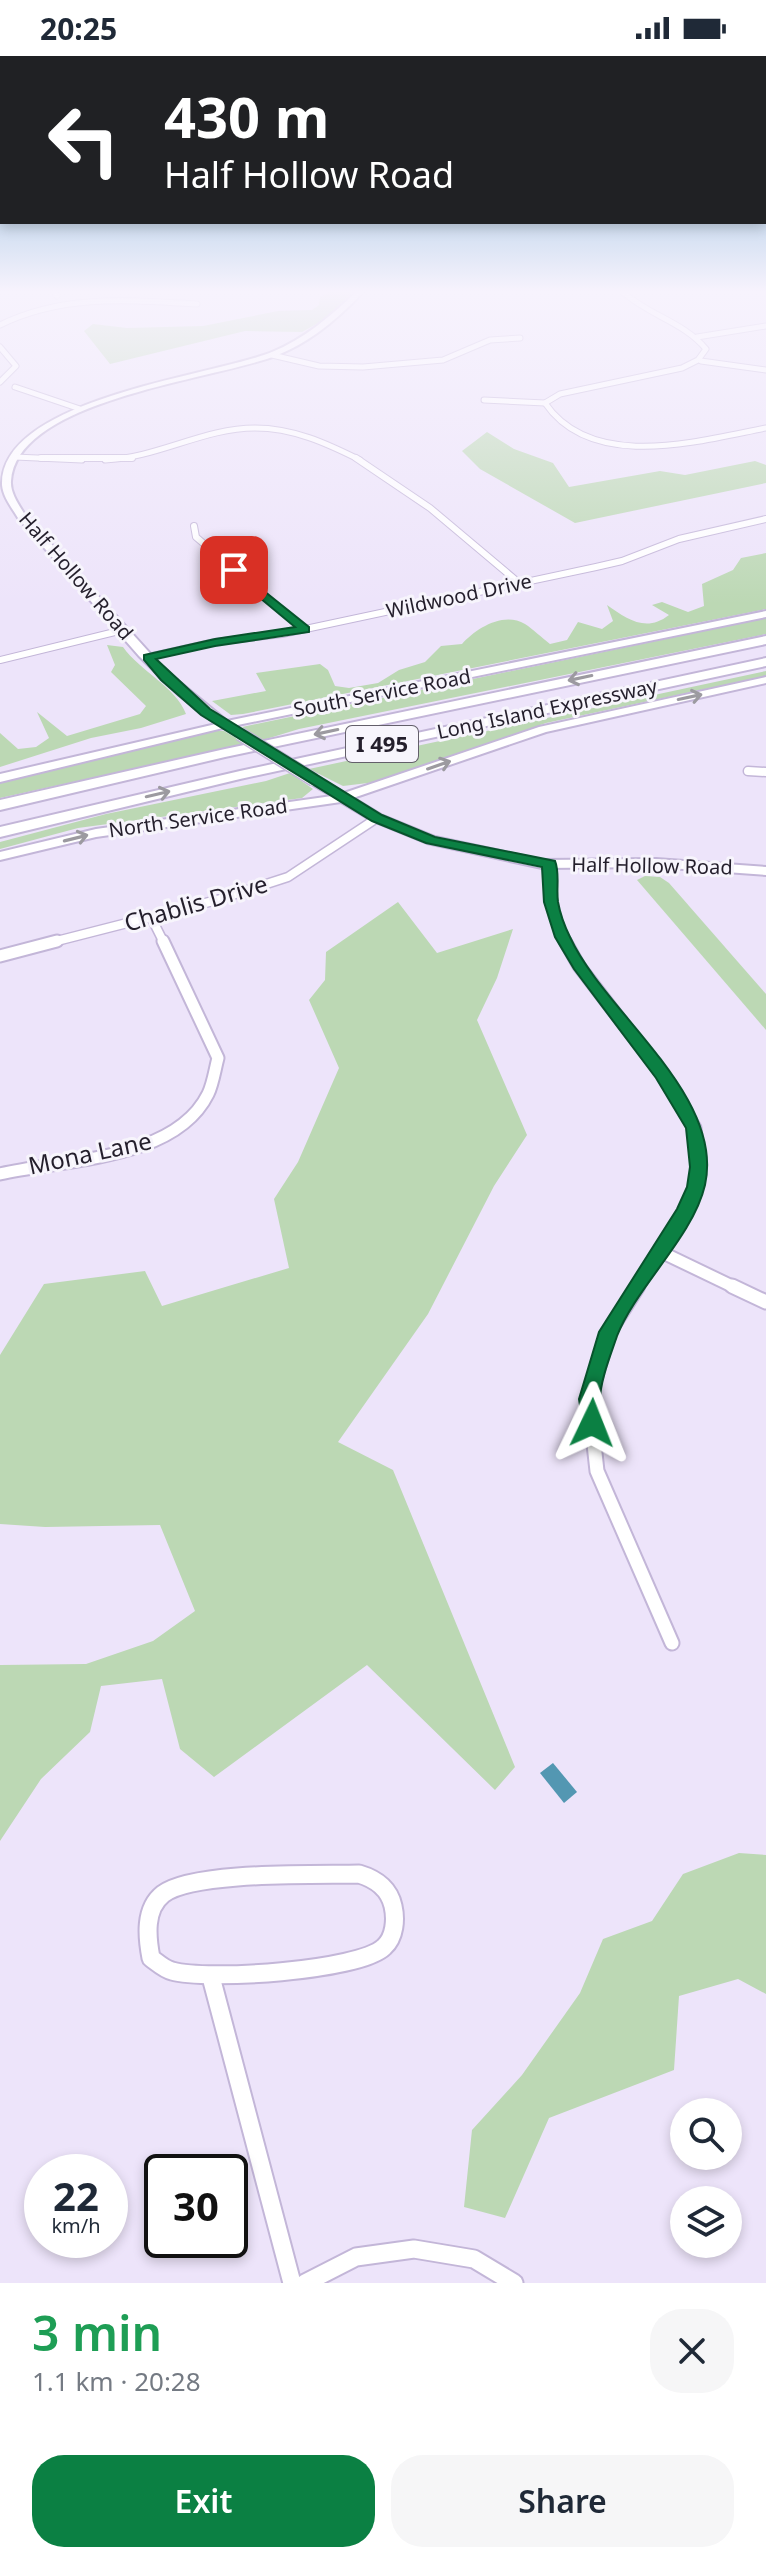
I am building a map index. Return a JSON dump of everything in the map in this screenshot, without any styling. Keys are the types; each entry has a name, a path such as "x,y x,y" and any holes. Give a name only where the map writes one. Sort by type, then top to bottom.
{"highway":[{"name":"Long Island Expressway","path":"0,805 225,753 766,640"},
{"name":"Long Island Expressway","path":"0,832 240,775 766,662"}],"street":[{"path":"41,396 80,409"},
{"path":"15,457 37,433 80,409 116,396"},
{"path":"484,400 545,403 556,396"},
{"path":"545,403 561,420 589,438 619,446 670,446 766,428"},
{"path":"0,457 130,458 227,431 253,428 314,436 427,504 518,582"},
{"name":"Half Hollow Road","path":"15,457 3,489 11,502 165,677 224,725 377,818 431,840 550,864 656,863 766,871"},
{"name":"Wildwood Drive","path":"148,657 215,642 304,629 622,561 679,539 766,519"},
{"path":"194,526 196,537 304,629"},
{"name":"South Service Road","path":"0,778 224,725 766,614"},
{"path":"0,660 123,630"},
{"name":"North Service Road","path":"0,856 96,833 342,798 543,729 766,680"},
{"path":"748,771 766,772"},
{"path":"377,818 369,801 381,785"},
{"name":"Chablis Drive","path":"0,956 288,877 377,818"},
{"path":"550,864 551,902 562,937 579,966 662,1074 695,1128 699,1167 696,1187 686,1211 609,1332 589,1399 597,1471 672,1643"},
{"name":"Mona Lane","path":"0,1174 44,1162 132,1150 160,1140 186,1123 208,1096 218,1058 151,917"},
{"path":"659,1251 766,1302"},
{"path":"359,1874 378,1879 390,1896 397,1921 385,1947 359,1960 211,1977 170,1971 151,1958 147,1918 164,1893 191,1883 359,1874"},
{"path":"211,1977 292,2283"},
{"path":"305,2283 356,2257 414,2249 474,2259 514,2283"}],"green space":[{"path":"487,432 514,449 553,463 569,487 660,471 685,475 755,461 766,465 766,483 575,523 480,469 462,451"},
{"path":"766,553 766,609 243,714 231,715 212,701 266,691 256,673 320,664 328,670 335,686 349,688 378,683 399,670 425,662 441,646 462,644 475,632 500,620 517,620 550,644 567,640 578,622 602,629 613,621 607,605 629,619 652,623 669,615 652,605 662,602 688,612 704,606 702,584 733,570 741,558"},
{"path":"766,618 766,634 299,729 263,740 242,727"},
{"path":"107,645 123,647 166,687 186,714 141,728 91,738 0,767 0,733 18,749 36,747 49,738 37,712 67,736 140,714 146,706 111,672 115,665"},
{"path":"766,671 766,676 546,723 376,782 343,786 309,769"},
{"path":"224,731 246,744 0,798 0,783 79,761"},
{"path":"290,773 313,789 302,798 78,828 0,849 0,842 106,814 266,781"},
{"path":"645,876 660,877 669,883 766,994 766,1030 637,880"},
{"path":"398,902 437,953 513,929 497,978 477,1020 527,1135 494,1186 428,1314 338,1442 393,1470 515,1767 495,1790 367,1665 214,1777 180,1749 162,1679 101,1686 90,1732 41,1779 0,1841 0,1665 86,1664 153,1641 195,1611 160,1525 45,1527 0,1524 0,1355 44,1284 145,1271 162,1306 289,1268 274,1199 298,1162 339,1068 309,1000 325,980 326,952"},
{"path":"739,1853 766,1855 766,1994 738,1979 679,1996 674,2070 549,2118 505,2218 464,2207 472,2130 522,2075 580,1993 603,1939 652,1921 683,1874"}],"water":[{"path":"553,1763 577,1792 564,1803 540,1773"}],"route":[{"path":"234,570 304,629 215,642 148,657 165,677 205,712 377,818 431,840 550,864 551,902 562,937 579,966 662,1074 695,1128 699,1167 696,1187 686,1211 609,1332 589,1399 592,1423"}]}
